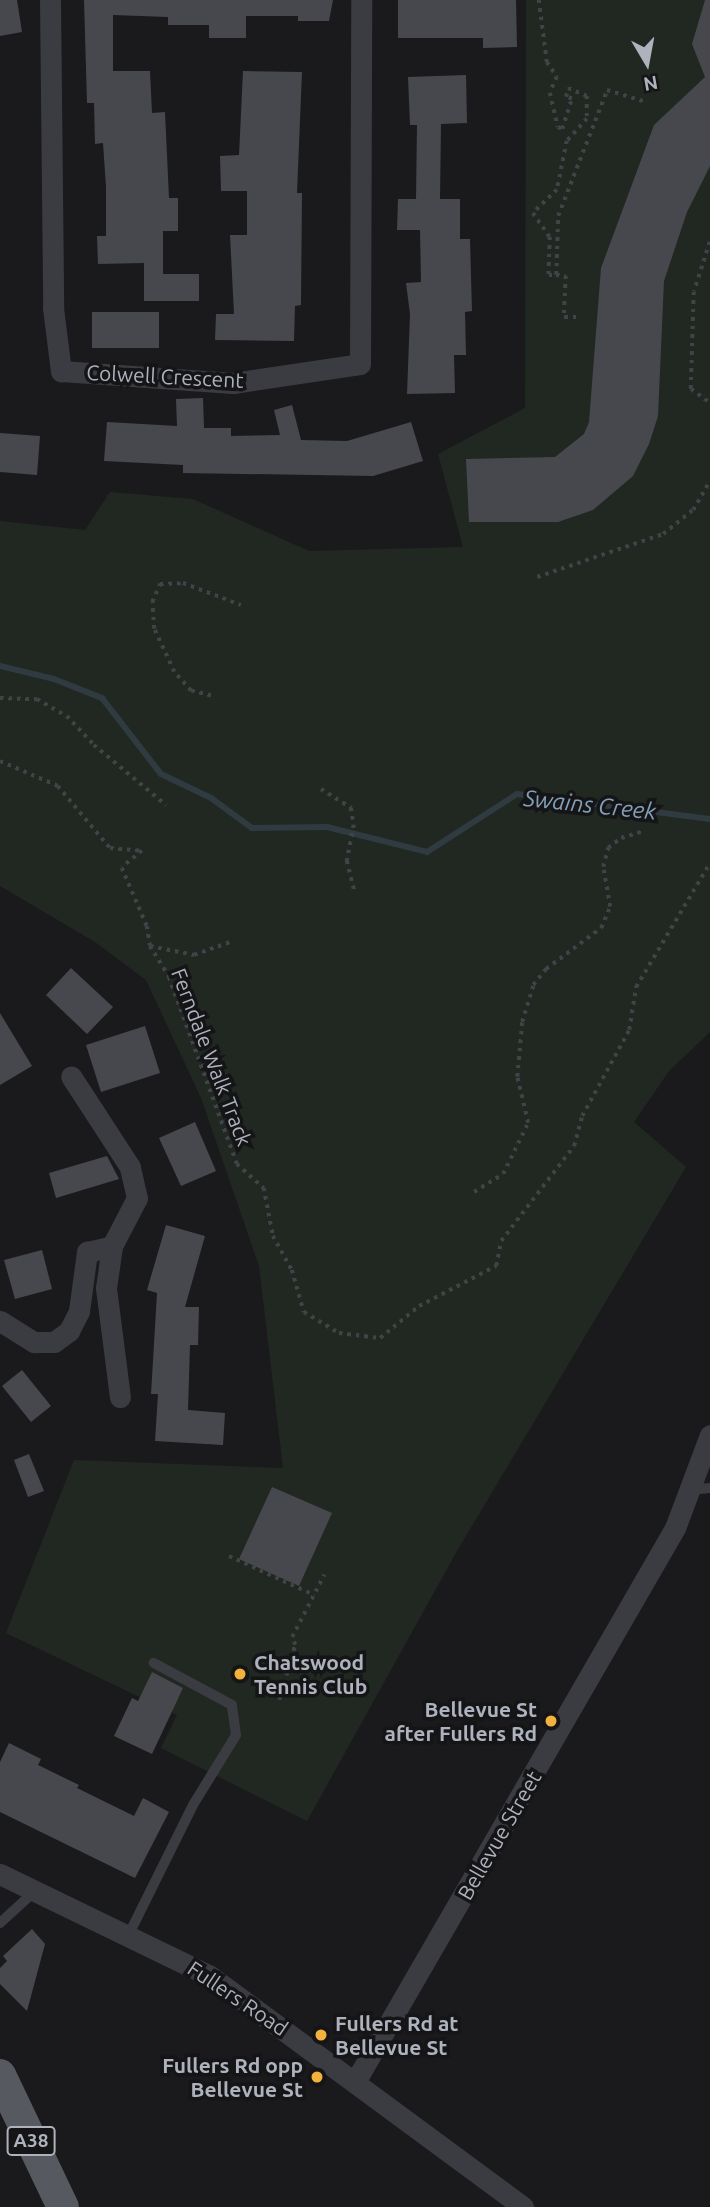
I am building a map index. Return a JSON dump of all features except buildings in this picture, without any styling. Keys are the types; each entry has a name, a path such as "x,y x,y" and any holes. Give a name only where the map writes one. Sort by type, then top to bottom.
{"main road":[{"name":"A38","path":"0,2075 63,2207"}],"street":[{"name":"Colwell Crescent","path":"50,0 52,308 61,371 233,383 360,364 361,0"},
{"path":"71,1076 131,1167 137,1198 112,1246 106,1288 120,1397"},
{"path":"0,1321 34,1342 54,1342 69,1331 79,1311 87,1252 112,1246"},
{"name":"Bellevue Street","path":"355,2081 700,1489 710,1435"},
{"name":"Fullers Road","path":"0,1874 129,1934 210,1976 523,2207"}],"lane":[{"path":"129,1934 192,1805 236,1735 232,1705 154,1663"},
{"path":"0,1923 35,1891"}],"path":[{"path":"539,0 547,62 557,77 550,93 558,127 562,128 572,99 566,97 568,88 587,96 587,118 567,141 557,190 533,213 550,237 549,275 566,275 564,317 579,317"},
{"path":"556,275 558,216 607,90 643,101"},
{"path":"710,242 694,292 691,389 710,403"},
{"path":"537,577 663,534 693,510 710,481"},
{"path":"211,696 191,691 174,672 154,629 152,602 160,584 183,583 241,605"},
{"path":"0,698 37,699 67,716 94,745 166,805"},
{"name":"Ferndale Walk Track","path":"0,761 58,786 110,848 142,851 122,868 147,926 150,946 169,977 237,1164 264,1188 273,1236 292,1270 304,1312 339,1333 380,1338 419,1306 496,1266 501,1241 574,1146 582,1116 629,1030 636,987 710,863"},
{"path":"321,789 351,808 354,825 348,844 348,878 355,892"},
{"path":"474,1192 503,1174 528,1123 517,1077 522,1022 533,985 546,969 601,928 610,907 603,867 608,848 621,838 641,832"},
{"path":"150,946 194,955 233,941"},
{"path":"229,1556 314,1594"},
{"path":"279,1700 295,1645 292,1637 324,1575"}],"shaded area":[{"path":"526,0 710,0 710,1032 669,1071 634,1122 686,1167 457,1551 307,1821 161,1748 177,1715 6,1633 74,1460 283,1468 259,1266 201,1098 146,980 95,942 0,886 0,521 85,530 110,492 193,499 309,551 463,547 438,454 525,408"}],"waterway":[{"name":"Swains Creek","path":"0,666 54,679 102,698 161,774 211,798 252,828 327,827 427,852 517,794 710,819"}],"place":[{"name":"Chatswood Tennis Club","path":"240,1674"},
{"name":"Bellevue St after Fullers Rd","path":"551,1721"},
{"name":"Fullers Rd at Bellevue St","path":"321,2035"},
{"name":"Fullers Rd opp Bellevue St","path":"317,2077"}]}
